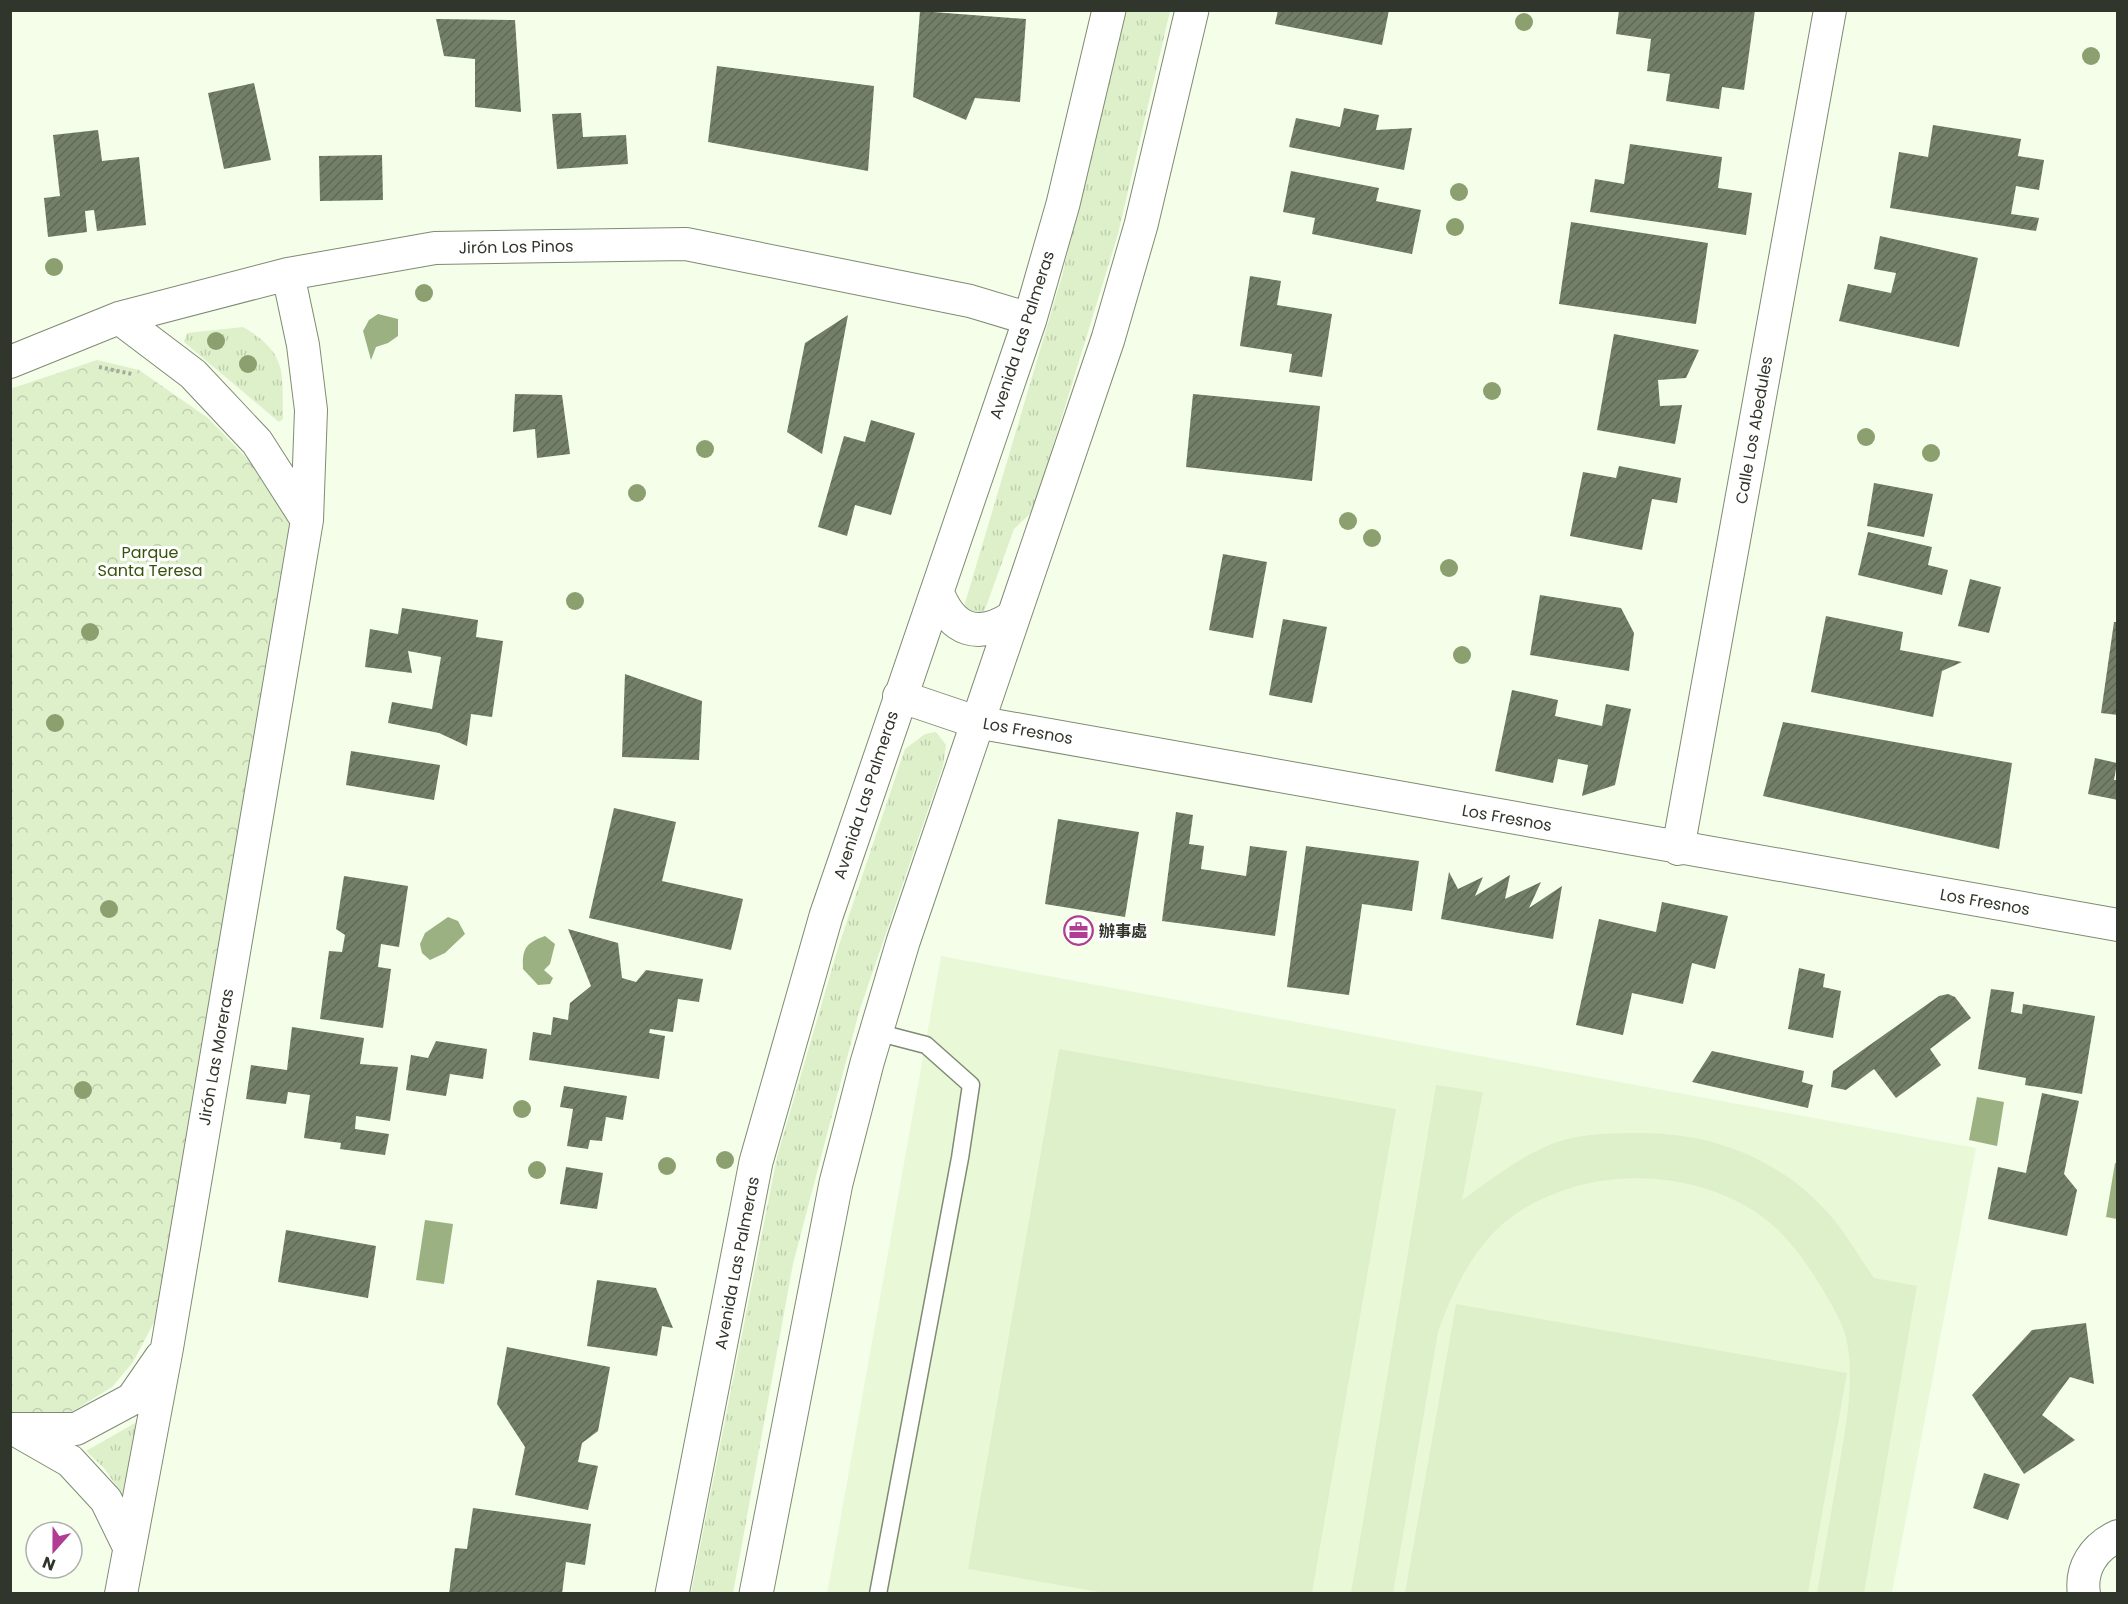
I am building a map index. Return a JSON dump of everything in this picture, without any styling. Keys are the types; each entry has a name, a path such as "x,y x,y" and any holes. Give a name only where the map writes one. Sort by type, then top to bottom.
{"main road":[{"name":"Avenida Las Palmeras","path":"672,1593 756,1162 826,916 899,696 1030,319 1063,204 1109,10"},
{"path":"756,1593 836,1183 876,1032 903,942 976,722 1108,339 1141,225 1192,10"},
{"path":"937,592 944,610 958,624 977,630 997,628 1013,617"}],"street":[{"name":"Calle Los Abedules","path":"1678,849 1830,10"},
{"name":"Jirón Los Pinos","path":"10,362 119,318 288,274 435,248 686,244 970,300 1030,319"},
{"name":"Jirón Las Moreras","path":"121,1593 166,1348 307,520 311,410 303,345 288,274"},
{"path":"119,318 193,374 257,442 307,520"},
{"name":"Los Fresnos","path":"899,696 976,722 1678,849 2118,925"},
{"path":"12,1429 76,1429 132,1399 166,1348"},
{"path":"12,1429 70,1461 106,1500 129,1547"},
{"path":"2084,1593 2086,1567 2094,1552 2118,1536"}],"lane":[{"path":"876,1032 926,1045 970,1085 960,1158 878,1593"}],"path":[{"path":"92,369 102,366 141,379"}],"shaded area":[{"path":"378,314 398,319 398,336 376,347 371,360 363,331 369,320"},
{"path":"448,917 458,921 465,934 445,953 430,960 422,953 420,944 425,933"},
{"path":"545,936 555,944 550,964 544,970 553,978 550,984 538,985 523,969 523,956 529,944"},
{"path":"941,956 1976,1148 1892,1593 827,1594"},
{"path":"1977,1097 2004,1102 1997,1146 1969,1140"},
{"path":"2115,1163 2118,1164 2117,1219 2106,1217"},
{"path":"425,1220 453,1224 444,1284 416,1280"}],"green space":[{"path":"1123,11 1170,11 1118,234 1033,511 1014,529 983,615 963,610 1062,276"},
{"path":"243,327 258,336 268,346 280,365 283,419 279,422 184,342 187,333"},
{"name":"Parque Santa Teresa","path":"97,360 139,370 208,418 266,478 297,537 160,1311 133,1362 112,1387 73,1411 56,1416 10,1415 10,389"},
{"path":"936,732 946,745 943,766 859,1012 793,1264 733,1593 691,1593 777,1157 838,948 905,749 925,734"},
{"path":"1059,1049 1396,1109 1312,1593 1105,1593 968,1569"},
{"path":"1436,1085 1483,1092 1462,1200 1518,1161 1542,1148 1564,1140 1599,1134 1634,1133 1700,1139 1727,1146 1776,1169 1799,1185 1838,1225 1874,1278 1917,1286 1864,1593 1817,1593 1850,1391 1847,1342 1832,1305 1791,1244 1754,1211 1726,1196 1696,1186 1665,1180 1633,1178 1601,1181 1570,1188 1540,1200 1499,1227 1477,1253 1458,1284 1438,1332 1393,1593 1351,1593"},
{"path":"1456,1304 1847,1373 1808,1593 1405,1593"},
{"path":"135,1423 135,1438 122,1494 104,1468 86,1451"}],"building":[{"path":"1278,10 1389,10 1382,45 1275,24"},
{"path":"1619,10 1755,10 1744,90 1722,87 1719,109 1666,101 1670,74 1647,71 1651,39 1616,34"},
{"path":"920,11 1026,19 1020,102 975,98 966,120 913,97"},
{"path":"436,19 515,20 521,112 475,107 475,59 444,56"},
{"path":"717,66 874,86 868,171 708,142"},
{"path":"254,83 271,160 224,169 208,93"},
{"path":"1344,108 1379,115 1376,130 1412,128 1404,170 1289,147 1296,118 1340,127"},
{"path":"581,113 583,137 626,135 628,164 557,169 552,114"},
{"path":"1933,125 2021,139 2018,156 2044,160 2039,190 2016,186 2011,214 2039,218 2036,231 1890,208 1899,152 1928,157"},
{"path":"98,130 102,161 139,157 146,225 97,231 94,210 85,211 87,232 48,237 44,198 60,196 53,135"},
{"path":"1630,144 1722,157 1718,188 1752,193 1746,235 1590,212 1595,179 1624,184"},
{"path":"382,155 383,200 320,201 319,156"},
{"path":"1291,171 1379,188 1376,201 1421,210 1412,254 1312,234 1315,218 1283,212"},
{"path":"1571,222 1708,243 1696,324 1559,304"},
{"path":"1880,236 1978,258 1959,347 1839,321 1848,284 1891,293 1896,273 1874,269"},
{"path":"1250,276 1281,281 1277,305 1332,314 1322,377 1289,372 1292,354 1240,346"},
{"path":"848,315 822,454 787,432 805,343"},
{"path":"1614,334 1699,350 1686,378 1658,380 1660,406 1682,405 1675,444 1597,430"},
{"path":"515,394 562,395 570,454 537,458 535,429 513,432"},
{"path":"1193,394 1320,406 1312,481 1186,467"},
{"path":"871,420 915,433 891,515 855,505 847,536 818,527 844,436 865,442"},
{"path":"1619,466 1681,478 1677,503 1652,499 1642,550 1570,536 1583,472 1616,478"},
{"path":"1874,483 1933,494 1924,537 1867,526"},
{"path":"1868,532 1932,547 1928,565 1948,570 1942,595 1858,575"},
{"path":"1223,554 1267,562 1253,638 1209,630"},
{"path":"1970,579 2001,587 1989,633 1958,626"},
{"path":"1540,595 1621,608 1634,633 1629,671 1530,655"},
{"path":"402,608 478,620 476,637 503,641 492,717 471,714 467,746 439,733 388,723 392,702 432,709 441,657 408,651 412,673 365,667 370,629 398,634"},
{"path":"1826,616 1903,632 1900,650 1962,662 1942,671 1933,717 1811,692"},
{"path":"1283,619 1327,627 1312,703 1269,695"},
{"path":"2114,622 2118,622 2118,715 2101,713"},
{"path":"625,674 702,701 699,760 622,757"},
{"path":"1512,690 1558,700 1555,716 1602,726 1606,704 1631,709 1615,785 1582,796 1588,765 1558,759 1553,783 1495,771"},
{"path":"1783,722 2012,763 1999,849 1763,796"},
{"path":"351,751 440,765 434,800 346,785"},
{"path":"2095,758 2117,763 2114,780 2118,780 2118,800 2088,794"},
{"path":"614,808 676,822 662,881 743,899 731,950 589,918"},
{"path":"1176,812 1193,815 1189,844 1204,846 1201,869 1246,876 1250,846 1287,851 1275,936 1162,921"},
{"path":"1058,819 1139,832 1125,917 1045,904"},
{"path":"1306,846 1419,861 1412,911 1362,904 1349,995 1287,987"},
{"path":"1449,872 1458,889 1483,877 1475,896 1510,875 1505,899 1541,882 1529,908 1562,886 1553,939 1441,919"},
{"path":"344,876 408,886 399,947 381,944 378,967 391,969 383,1028 320,1019 329,951 342,952 345,935 336,929"},
{"path":"1662,902 1728,916 1715,969 1692,963 1683,1004 1632,993 1623,1035 1576,1025 1599,919 1656,932"},
{"path":"568,929 618,943 622,978 636,982 646,970 703,979 699,1002 678,999 673,1032 650,1029 649,1033 665,1036 659,1079 529,1060 533,1032 551,1035 553,1017 568,1020 570,1003 591,986"},
{"path":"1799,968 1825,974 1823,987 1841,991 1833,1038 1788,1029"},
{"path":"1991,989 2014,992 2011,1012 2022,1014 2023,1004 2095,1016 2082,1094 2025,1085 2026,1078 1978,1069"},
{"path":"1948,994 1955,997 1971,1018 1930,1049 1941,1065 1896,1098 1874,1069 1846,1090 1831,1087 1833,1071 1939,996"},
{"path":"292,1027 364,1038 360,1064 398,1067 390,1121 356,1116 355,1129 389,1134 385,1155 340,1149 341,1143 304,1138 310,1095 288,1092 286,1104 246,1099 251,1065 287,1070"},
{"path":"436,1041 487,1049 483,1079 450,1074 446,1096 406,1090 411,1055 428,1058"},
{"path":"1712,1051 1804,1071 1802,1082 1813,1085 1808,1108 1692,1082"},
{"path":"564,1086 627,1096 623,1120 606,1117 602,1141 590,1140 588,1149 567,1146 573,1109 560,1107"},
{"path":"2042,1093 2079,1101 2064,1174 2077,1190 2067,1236 1988,1219 1998,1167 2026,1173"},
{"path":"566,1167 603,1173 597,1209 560,1204"},
{"path":"286,1230 376,1246 368,1298 278,1282"},
{"path":"597,1280 656,1288 673,1328 662,1326 657,1356 587,1346"},
{"path":"2086,1323 2094,1384 2070,1377 2042,1415 2075,1440 2024,1474 1972,1395 2032,1330"},
{"path":"507,1347 610,1367 598,1431 582,1443 578,1462 598,1466 588,1510 515,1495 525,1447 497,1404"},
{"path":"1984,1473 2020,1484 2008,1520 1973,1508"},
{"path":"473,1508 591,1524 585,1565 566,1562 562,1594 449,1594 455,1548 467,1549"}],"place":[{"name":"辦事處","path":"1078,931"}]}
